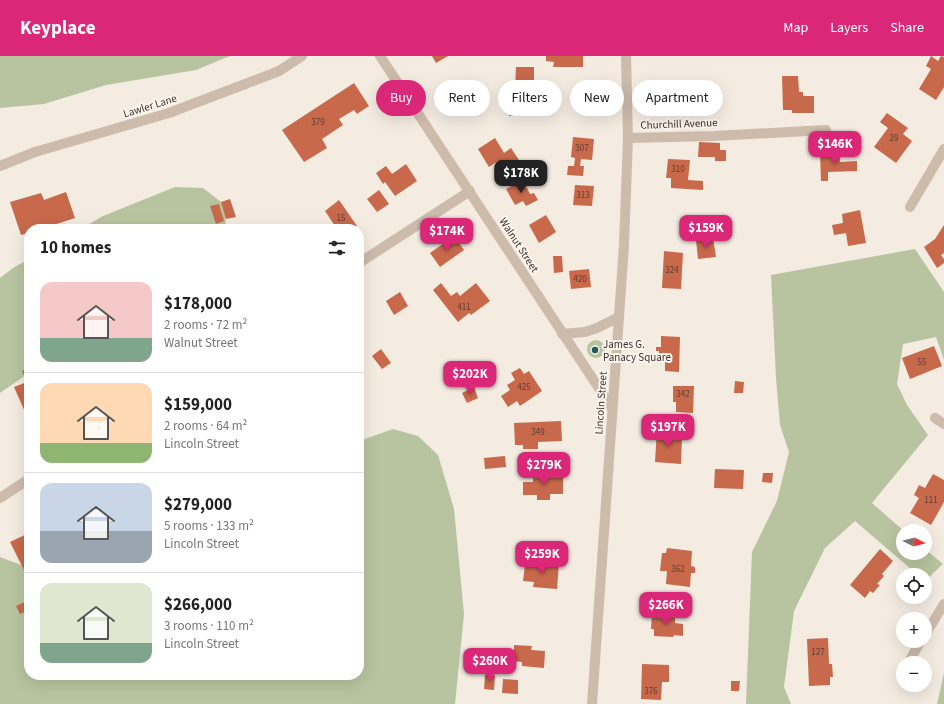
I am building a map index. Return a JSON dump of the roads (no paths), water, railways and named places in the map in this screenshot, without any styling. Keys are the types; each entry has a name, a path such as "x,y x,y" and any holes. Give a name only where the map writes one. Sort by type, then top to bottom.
{"street":[{"name":"Lawler Lane","path":"0,166 34,152 169,113 279,71 302,56"},
{"name":"Walnut Street","path":"380,56 612,408"},
{"name":"Lincoln Street","path":"592,704 624,245 628,138 626,56"},
{"name":"Churchill Avenue","path":"628,138 826,130"},
{"path":"910,207 944,149"},
{"path":"364,260 470,191"},
{"path":"562,334 585,332 619,317"},
{"path":"935,418 944,424"},
{"path":"0,498 24,482"},
{"path":"932,624 944,604"}],"place":[{"name":"James G. Panacy Square","path":"595,350"}]}
